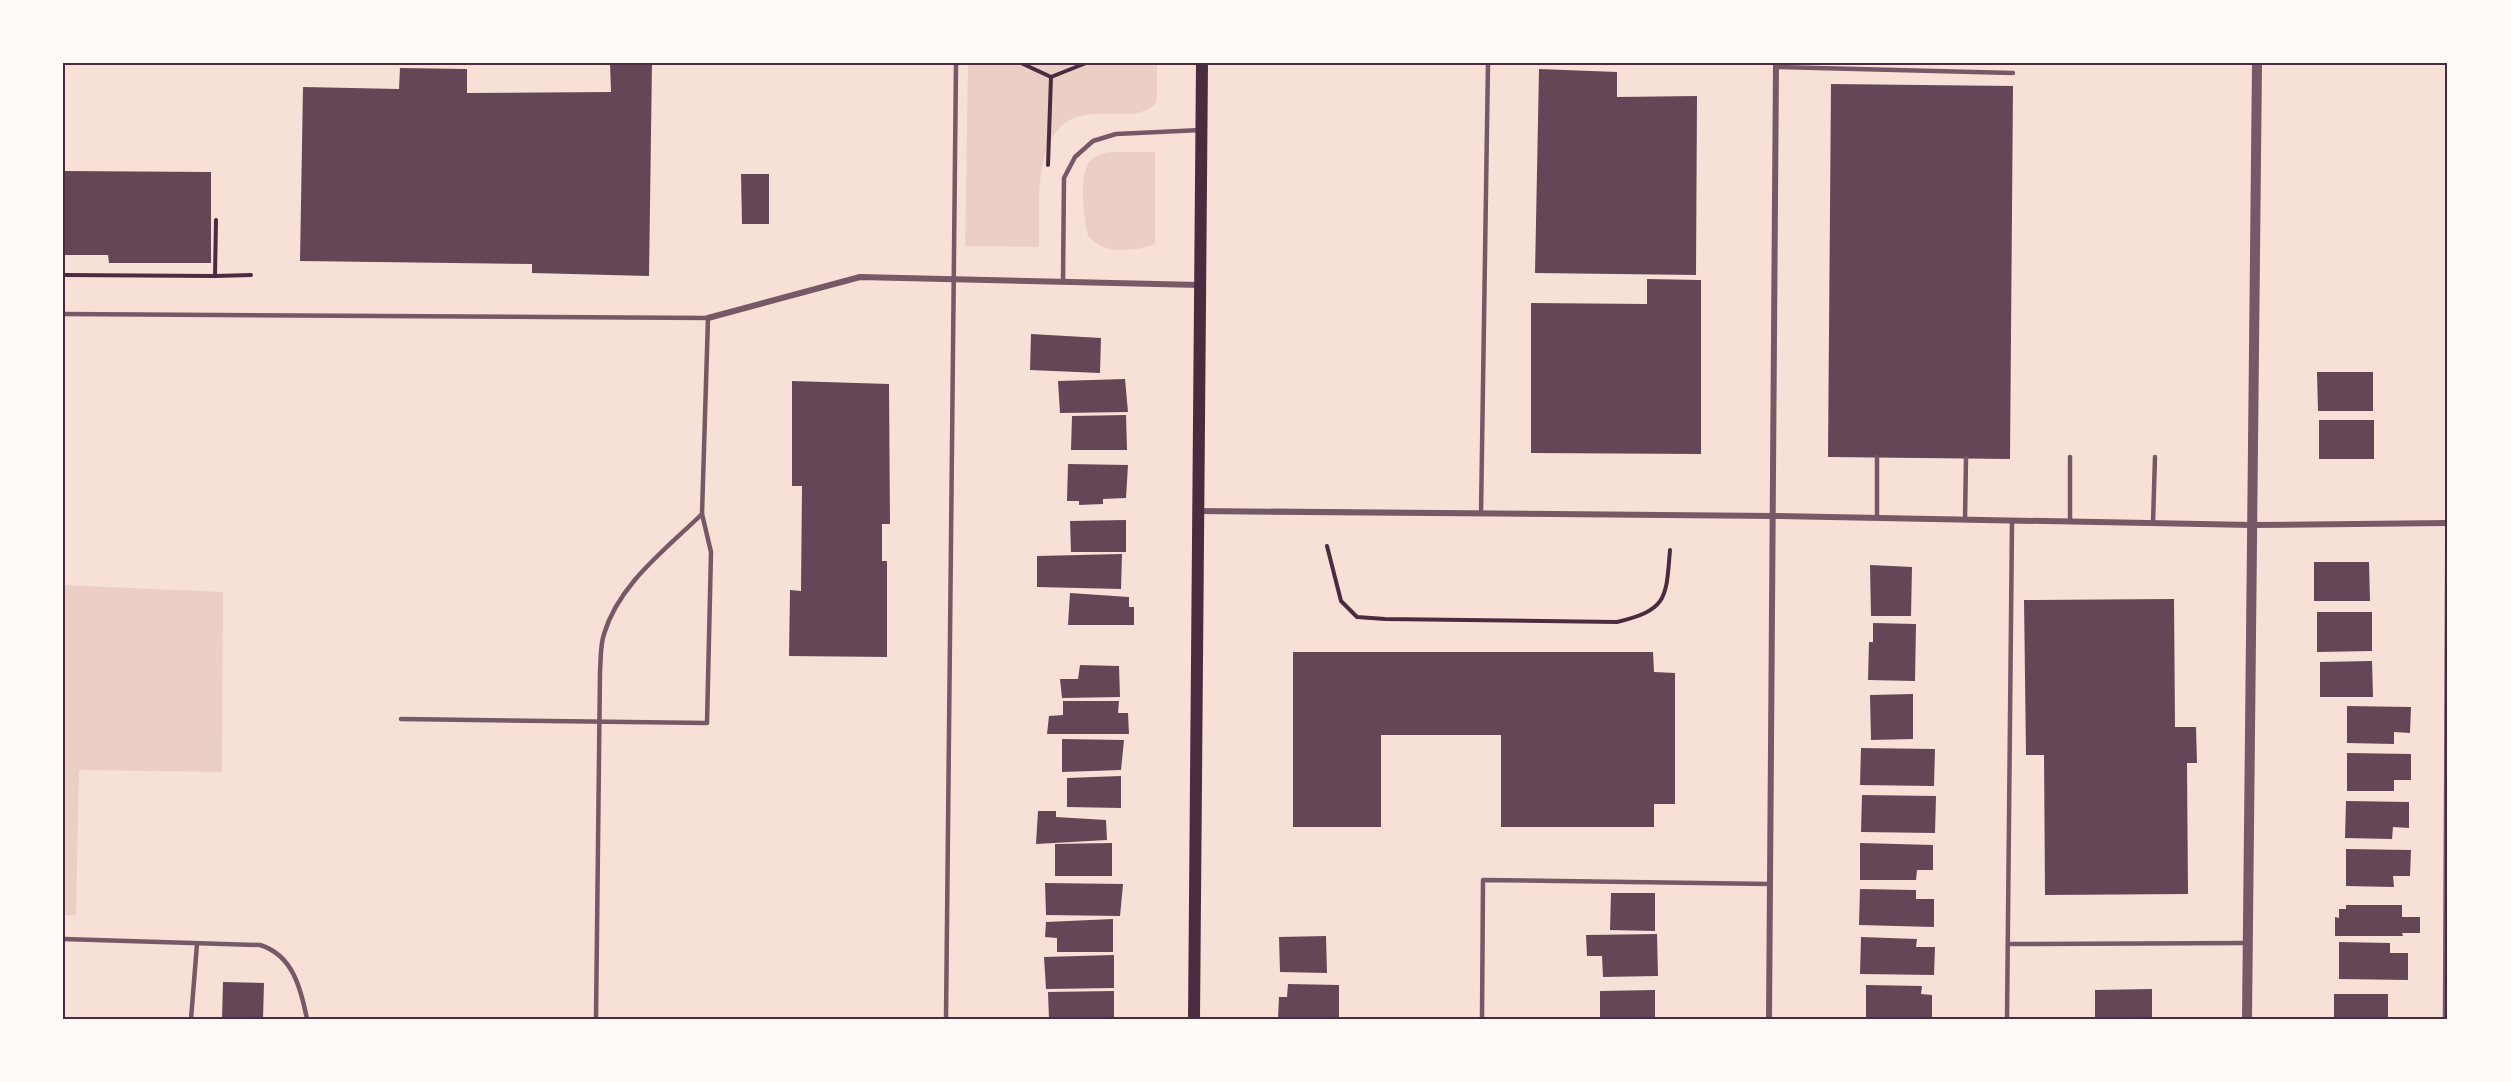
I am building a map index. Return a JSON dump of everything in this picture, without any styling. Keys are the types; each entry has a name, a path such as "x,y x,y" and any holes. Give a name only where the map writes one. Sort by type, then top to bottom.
{"main road":[{"path":"1194,1019 1202,63"}],"street":[{"path":"2247,1019 2257,63"},
{"path":"1769,1019 1776,65"},
{"path":"708,318 860,277 1201,285"},
{"path":"1198,511 1774,516 2252,525 2447,523"}],"lane":[{"path":"946,1019 956,63"},
{"path":"1481,514 1488,63"},
{"path":"1776,65 2013,73"},
{"path":"1063,282 1064,178 1075,157 1093,141 1116,134 1201,130"},
{"path":"63,314 708,318 702,514 711,552 707,723 401,719"},
{"path":"2445,1019 2448,387"},
{"path":"2070,457 2070,522"},
{"path":"2153,523 2155,457"},
{"path":"1877,458 1877,518"},
{"path":"1965,520 1966,458"},
{"path":"596,1019 603,637 614,607 636,578 702,514"},
{"path":"2007,1019 2012,521"},
{"path":"1482,1019 1484,880 1770,885"},
{"path":"63,939 197,945 260,945 276,951 295,976 307,1019"},
{"path":"2008,944 2248,943"},
{"path":"191,1019 197,945"}],"path":[{"path":"1021,63 1051,77 1086,63"},
{"path":"1048,169 1051,77"},
{"path":"215,276 216,220"},
{"path":"63,275 251,275"},
{"path":"1327,546 1341,601 1357,616 1385,619 1617,621 1644,615 1661,602 1668,576 1670,550"}],"shaded area":[{"path":"968,63 1157,63 1157,102 1152,106 1137,113 1091,114 1077,117 1062,125 1052,138 1041,173 1039,247 965,246"},
{"path":"1112,152 1155,152 1155,244 1142,248 1119,250 1105,248 1088,236 1083,197 1086,168 1095,157"},
{"path":"63,585 223,592 222,772 79,770 76,915 63,915"}],"building":[{"path":"610,63 652,63 649,276 532,273 532,264 300,261 303,87 399,89 400,68 467,69 467,93 611,92"},
{"path":"1539,69 1617,72 1617,97 1697,96 1696,275 1535,273"},
{"path":"1831,84 2013,86 2010,459 1828,457"},
{"path":"63,171 211,172 211,263 109,263 108,255 63,255"},
{"path":"741,174 769,174 769,224 742,224"},
{"path":"1647,279 1701,280 1701,454 1531,453 1531,303 1647,304"},
{"path":"1031,334 1101,338 1100,373 1030,370"},
{"path":"2317,372 2373,372 2373,411 2318,411"},
{"path":"1125,379 1128,412 1060,413 1058,381"},
{"path":"792,381 889,384 890,524 882,524 882,561 887,561 887,657 789,656 790,590 801,591 802,486 792,486"},
{"path":"1126,415 1127,450 1071,450 1072,416"},
{"path":"2319,420 2374,420 2374,459 2319,459"},
{"path":"1068,464 1128,465 1126,498 1103,499 1103,504 1079,505 1079,501 1067,501"},
{"path":"1126,520 1126,552 1071,552 1070,521"},
{"path":"1122,554 1121,589 1037,587 1037,556"},
{"path":"2314,562 2369,562 2370,601 2314,601"},
{"path":"1870,565 1912,567 1911,616 1871,616"},
{"path":"1070,593 1129,597 1129,607 1134,607 1134,625 1068,625"},
{"path":"2174,599 2175,727 2196,727 2197,763 2187,763 2188,894 2045,895 2044,755 2026,755 2024,600"},
{"path":"2317,612 2372,612 2372,651 2317,652"},
{"path":"1873,623 1916,624 1915,681 1868,680 1869,642 1873,642"},
{"path":"1293,652 1653,652 1654,672 1675,673 1675,804 1654,804 1654,827 1501,827 1501,735 1381,735 1381,827 1293,827"},
{"path":"2372,661 2373,697 2320,697 2320,662"},
{"path":"1080,665 1119,666 1120,697 1062,698 1060,679 1078,679"},
{"path":"1913,694 1913,739 1871,740 1870,695"},
{"path":"1063,701 1119,701 1118,713 1128,713 1129,734 1047,734 1049,716 1063,715"},
{"path":"2347,706 2411,707 2410,733 2394,732 2394,744 2347,743"},
{"path":"1062,739 1124,740 1121,770 1062,772"},
{"path":"1861,748 1935,749 1934,786 1860,785"},
{"path":"2347,753 2411,754 2411,780 2394,780 2394,791 2347,791"},
{"path":"1121,776 1121,808 1067,807 1067,778"},
{"path":"1862,795 1936,796 1935,833 1861,832"},
{"path":"2346,801 2409,802 2409,828 2393,827 2392,839 2345,838"},
{"path":"1038,811 1056,811 1056,817 1106,820 1107,840 1036,844"},
{"path":"1112,843 1112,876 1055,876 1055,844"},
{"path":"1860,843 1933,845 1933,870 1917,870 1916,880 1860,880"},
{"path":"2346,849 2411,850 2410,876 2393,876 2394,887 2346,886"},
{"path":"1045,883 1123,884 1120,916 1046,915"},
{"path":"1860,889 1916,890 1916,899 1934,899 1934,927 1859,925"},
{"path":"1611,893 1655,893 1655,931 1610,930"},
{"path":"2346,905 2402,905 2402,917 2420,917 2420,933 2402,933 2403,936 2335,936 2335,917 2339,918 2339,909 2346,909"},
{"path":"1113,919 1113,952 1057,952 1057,938 1045,937 1046,922"},
{"path":"1657,934 1658,976 1603,977 1602,956 1587,956 1586,935"},
{"path":"1326,936 1327,973 1280,972 1279,937"},
{"path":"1861,937 1917,939 1916,947 1935,947 1934,975 1860,974"},
{"path":"2339,942 2390,943 2390,953 2408,953 2408,980 2339,979"},
{"path":"1114,955 1114,988 1046,989 1044,957"},
{"path":"223,982 264,983 263,1019 222,1019"},
{"path":"1288,984 1339,985 1339,1019 1278,1019 1279,997 1287,997"},
{"path":"1866,985 1922,986 1921,994 1932,995 1932,1019 1866,1019"},
{"path":"2152,989 2152,1019 2095,1019 2095,990"},
{"path":"1655,990 1655,1019 1600,1019 1600,991"},
{"path":"1114,991 1114,1019 1049,1019 1048,992"},
{"path":"2334,994 2388,994 2388,1019 2334,1019"}]}
